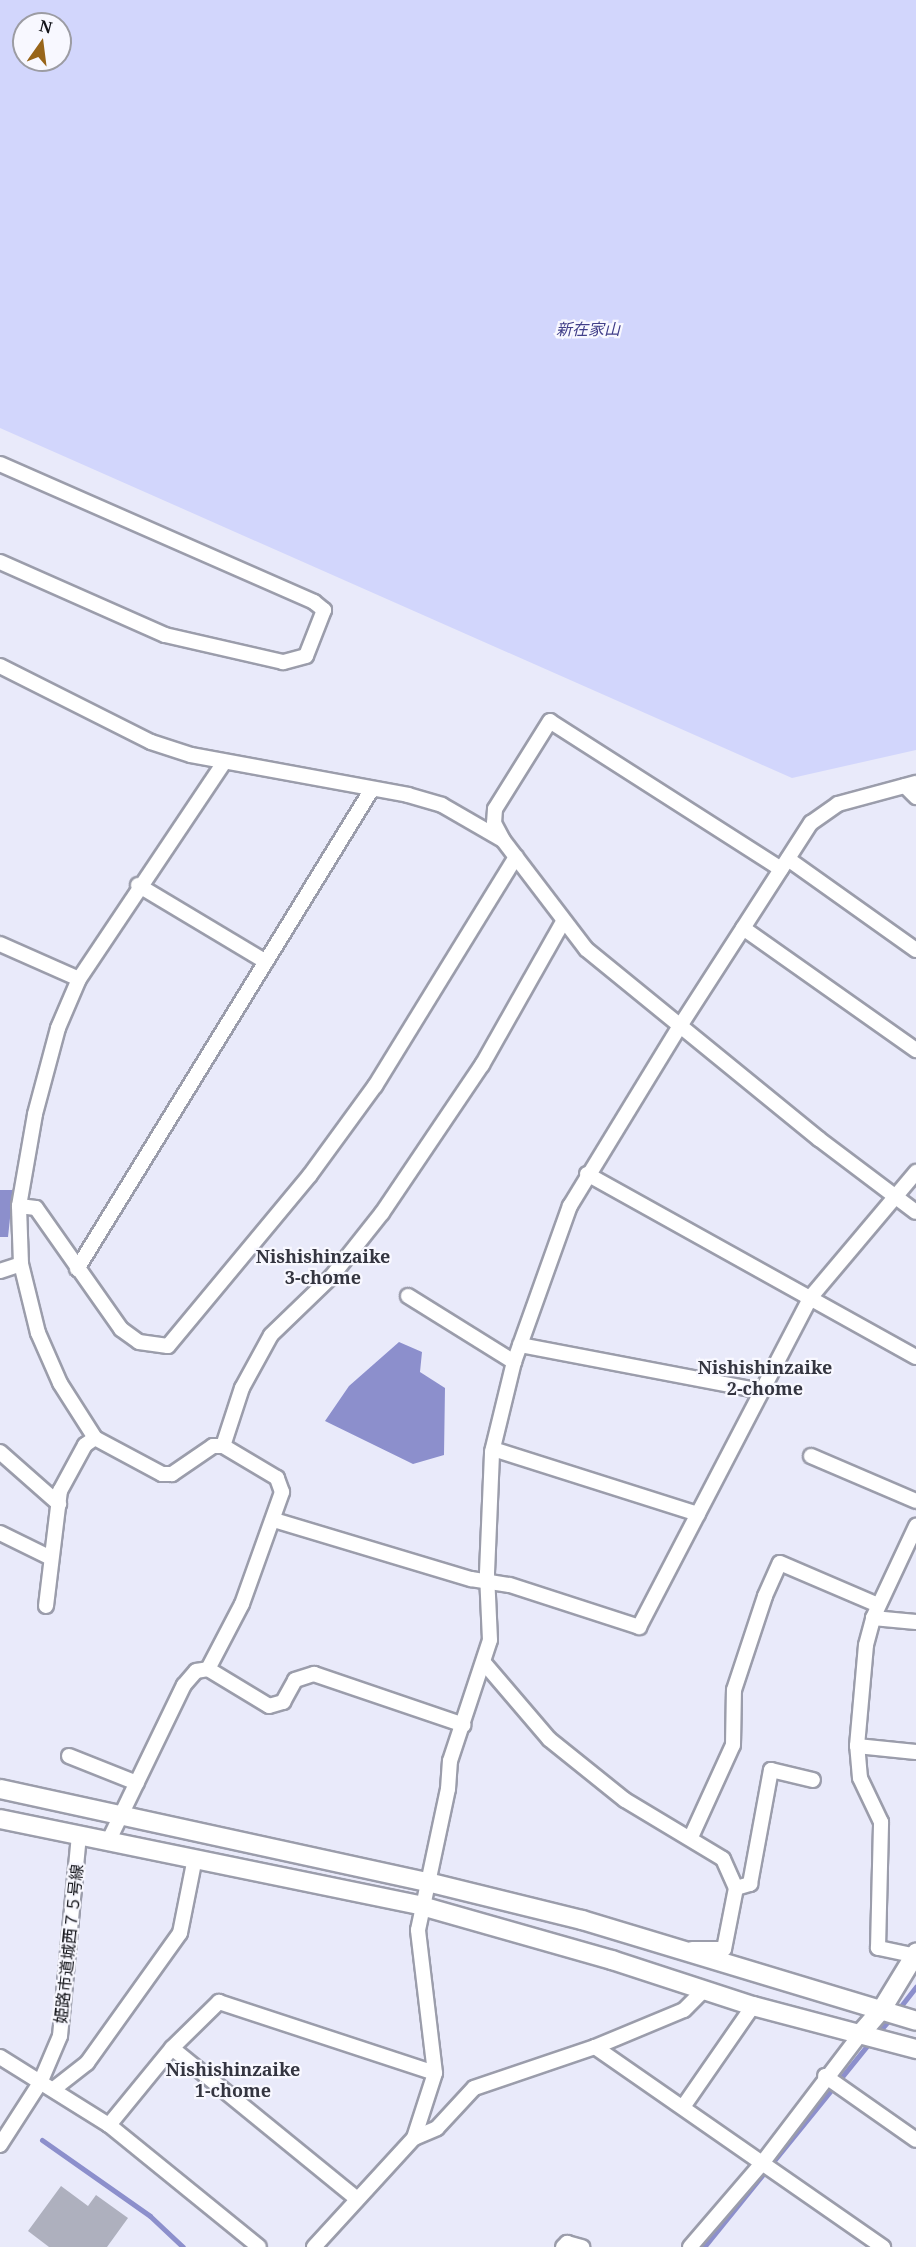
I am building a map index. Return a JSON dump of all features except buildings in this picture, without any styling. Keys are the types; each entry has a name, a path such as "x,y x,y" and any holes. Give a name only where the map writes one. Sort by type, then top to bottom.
{"street":[{"path":"0,464 314,602 324,610 306,656 283,662 165,635 0,562"},
{"path":"0,666 151,742 224,762 408,795 442,805 503,840"},
{"path":"916,950 784,864 550,721 500,796 494,823 503,840 563,922 610,971 894,1198 916,1212"},
{"path":"212,1673 280,1522 282,1492 277,1478 223,1446 213,1446 172,1474 162,1474 95,1438 60,1383 38,1333 21,1264 20,1206 34,1114 58,1028 78,979 138,885 224,762"},
{"path":"480,1580 487,1573 493,1449 514,1362 570,1206 587,1174 784,864 824,812 838,804 910,785 916,797"},
{"path":"77,1269 372,789"},
{"path":"20,1206 36,1208 121,1329 139,1342 168,1346 310,1175 375,1086 516,857"},
{"path":"138,885 266,962"},
{"path":"223,1446 242,1388 271,1335 332,1276 382,1213 482,1065 563,922"},
{"path":"743,928 916,1050"},
{"path":"0,944 78,979"},
{"path":"280,1522 639,1626 810,1298 916,1172"},
{"path":"587,1174 916,1357"},
{"path":"0,1271 21,1264"},
{"path":"408,1296 514,1362"},
{"path":"520,1345 762,1391"},
{"path":"46,1605 49,1557 60,1491 85,1445 95,1438"},
{"path":"493,1449 698,1514"},
{"path":"0,1452 58,1504"},
{"path":"811,1456 916,1501"},
{"path":"690,2247 768,2166 825,2076 882,2009 914,1954 878,1948 881,1822 860,1778 857,1746 866,1645 876,1611 916,1526"},
{"path":"0,1533 49,1557"},
{"path":"691,1838 733,1745 734,1690 765,1596 780,1563 876,1611 916,1622"},
{"path":"414,2138 435,2073 418,1930 448,1789 450,1761 459,1723 485,1664 490,1640 480,1580"},
{"path":"485,1664 549,1739 625,1800 723,1859 736,1888 724,1948 683,1949"},
{"path":"109,1840 184,1685 196,1671 212,1673 269,1706 283,1702 295,1680 314,1674 459,1723"},
{"path":"857,1746 916,1752"},
{"path":"69,1756 137,1783"},
{"path":"736,1888 750,1884 771,1770 813,1780"},
{"path":"0,1789 427,1882 683,1949 916,2021"},
{"path":"0,1819 422,1906 612,1960 753,2006 862,2032 916,2049"},
{"name":"姫路市道城西７５号線","path":"0,2145 6,2123 40,2083 60,2036 79,1834"},
{"path":"55,2088 87,2063 180,1933 195,1858"},
{"path":"314,2247 414,2138 437,2128 477,2087 598,2049 684,2010 703,1991"},
{"path":"109,2125 172,2048 219,2002 435,2073"},
{"path":"683,2107 753,2006"},
{"path":"172,2048 357,2199"},
{"path":"598,2049 883,2247"},
{"path":"0,2056 40,2083 55,2088 109,2125 260,2247"},
{"path":"825,2076 916,2140"},
{"path":"563,2247 567,2243 582,2247"}],"green space":[{"name":"新在家山","path":"0,0 916,0 916,750 792,778 0,428"}],"water":[{"path":"0,1190 13,1190 8,1237 0,1237"},
{"path":"399,1342 422,1352 420,1372 445,1388 444,1455 413,1464 325,1421 349,1386"}],"waterway":[{"path":"897,2011 916,1987"},
{"path":"877,2034 891,2018"},
{"path":"704,2247 871,2041"},
{"path":"42,2140 150,2216 183,2247"}],"district":[{"name":"Nishishinzaike 3-chome","path":"323,1267"},
{"name":"Nishishinzaike 2-chome","path":"765,1378"},
{"name":"Nishishinzaike 1-chome","path":"233,2080"}]}
